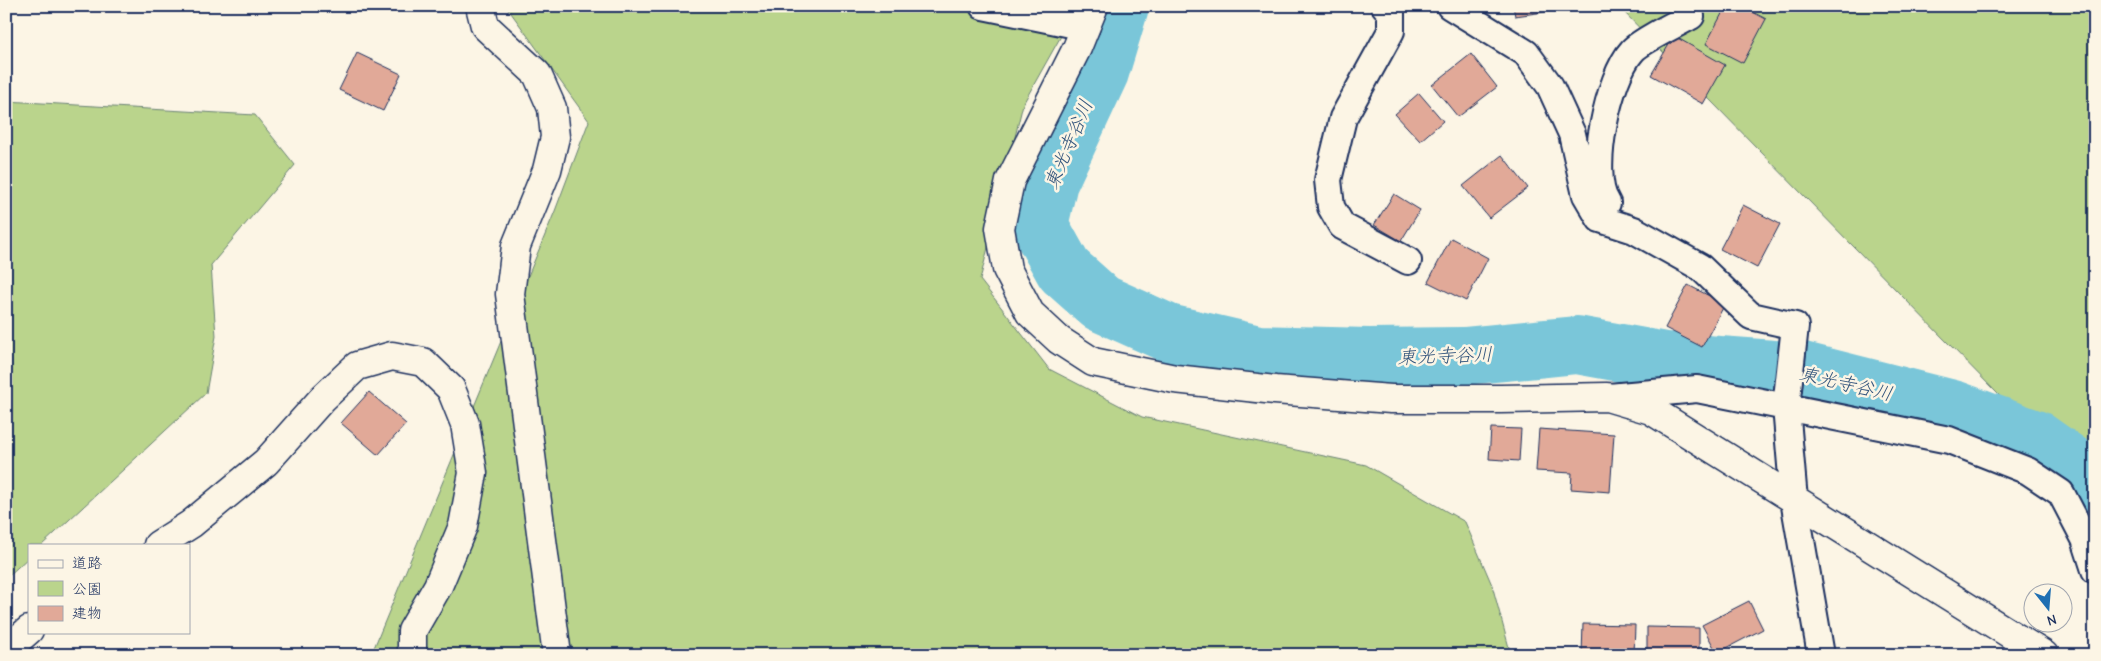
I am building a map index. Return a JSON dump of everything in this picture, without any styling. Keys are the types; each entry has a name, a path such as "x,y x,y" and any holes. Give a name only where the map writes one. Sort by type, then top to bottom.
{"street":[{"path":"480,6 485,26 537,74 552,108 555,137 547,170 516,246 510,294 557,655"},
{"path":"983,6 1090,16 1010,181 1000,228 1007,268 1030,313 1060,340 1093,362 1175,379 1275,390 1391,399 1607,397 1698,389 1787,397 1949,440 2028,471 2061,493 2085,538 2095,570"},
{"path":"1385,6 1391,12 1391,31 1343,118 1328,180 1330,207 1342,226 1408,261"},
{"path":"1450,6 1526,53 1550,86 1572,134 1586,195 1600,219 1634,230 1700,267 1751,316 1795,326 1787,397 1794,500 1821,655"},
{"path":"1634,230 1606,201 1599,175 1599,148 1609,102 1620,69 1632,49 1691,16"},
{"path":"160,544 190,524 266,462 322,398 357,366 392,356 423,362 451,389 465,424 473,473 463,526 438,586 412,631 412,655"},
{"path":"1607,397 1650,410 2044,655"},
{"path":"6,650 28,631"}],"green space":[{"path":"506,6 1008,6 1041,12 1061,36 1023,104 980,280 1049,369 1142,417 1366,465 1465,522 1492,585 1511,655 371,655 555,211 589,121"},
{"path":"1618,6 2095,6 2095,505 2089,487"},
{"path":"6,101 255,115 295,165 211,265 216,336 206,393 43,544 28,544 28,558 6,578"}],"building":[{"path":"1513,6 1558,6 1559,10 1515,16"},
{"path":"1726,6 1741,6 1766,19 1743,63 1706,44"},
{"path":"1674,36 1725,65 1703,104 1651,75"},
{"path":"357,53 401,74 383,111 339,90"},
{"path":"1471,54 1497,87 1458,117 1432,85"},
{"path":"1419,93 1443,121 1420,141 1395,114"},
{"path":"1502,155 1528,188 1489,218 1463,186"},
{"path":"1394,194 1420,210 1401,241 1374,225"},
{"path":"1743,205 1780,224 1757,268 1720,249"},
{"path":"1451,238 1488,258 1466,301 1428,282"},
{"path":"1688,285 1725,304 1702,347 1665,328"},
{"path":"369,392 406,424 378,455 341,423"},
{"path":"1491,428 1521,429 1519,461 1489,459"},
{"path":"1539,429 1614,434 1610,492 1571,489 1572,473 1536,471"},
{"path":"1749,601 1763,629 1717,653 1702,625"},
{"path":"1583,624 1635,625 1634,655 1582,655"},
{"path":"1647,627 1699,628 1699,655 1647,655"}],"waterway":[{"name":"東光寺谷川","path":"1120,6 1100,72 1049,182 1039,225 1064,270 1101,303 1168,333 1258,354 1369,357 1464,356 1577,345 1665,361 1803,371 1953,409 2035,439 2079,470 2095,497"}]}
